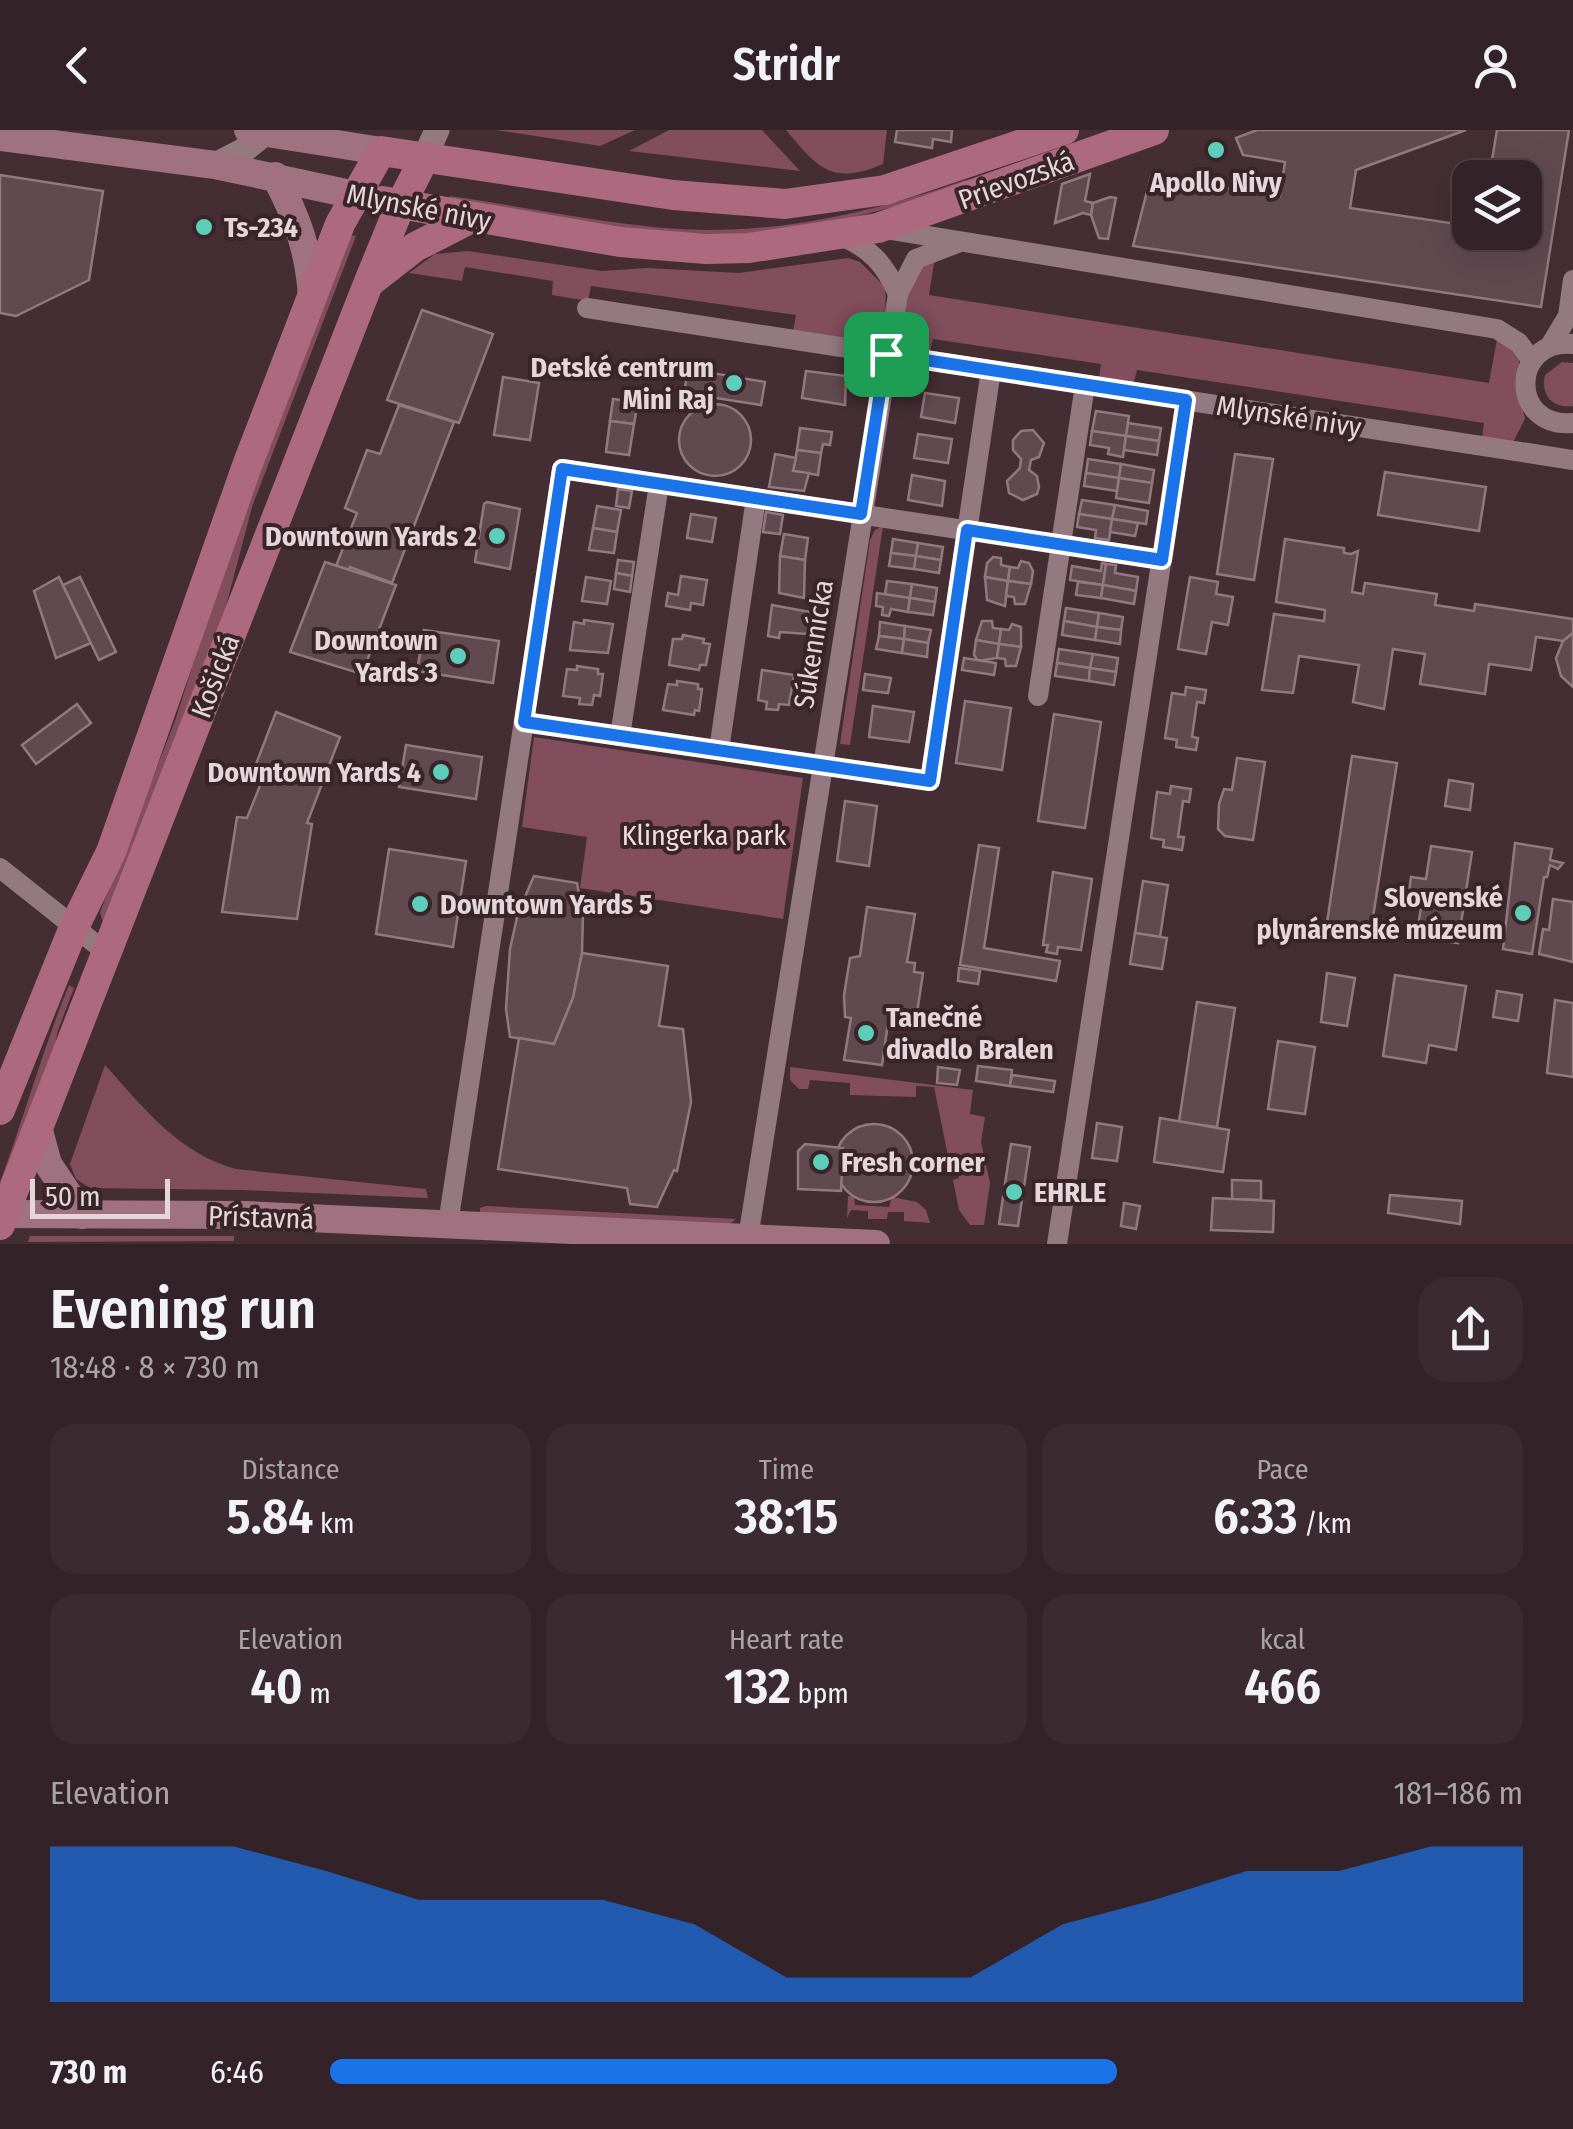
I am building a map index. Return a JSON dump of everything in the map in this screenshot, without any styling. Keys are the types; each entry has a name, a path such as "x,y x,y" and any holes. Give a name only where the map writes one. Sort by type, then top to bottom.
{"main road":[{"name":"Prievozská","path":"849,198 942,173 1029,136 1064,130"},
{"name":"Prievozská","path":"878,228 1154,130"},
{"name":"Mlynské nivy","path":"262,131 431,144 747,203 849,198"},
{"name":"Mlynské nivy","path":"0,137 215,165 400,206 620,242 749,248 878,228"},
{"name":"Košická","path":"0,1110 74,927 117,836 248,464 312,300 355,194 388,141"},
{"name":"Košická","path":"1,1218 368,284 431,144"},
{"path":"275,176 298,218 306,245 312,300"},
{"path":"368,284 415,247 470,219"},
{"path":"38,1128 56,1181 82,1215"},
{"name":"Prístavná","path":"1,1218 245,1215 876,1244"}],"street":[{"path":"215,165 262,131 275,176"},
{"name":"Mlynské nivy","path":"878,228 1497,329 1519,343 1532,360"},
{"path":"840,236 862,244 876,256 898,294"},
{"path":"886,354 898,294 916,259 960,242"},
{"path":"1539,454 1537,412 1525,387 1532,360 1550,346 1570,321 1573,280"},
{"name":"Mlynské nivy","path":"587,308 1573,460"},
{"path":"1550,346 1573,344"},
{"name":"Súkennícka","path":"748,1241 886,354"},
{"path":"524,722 930,781 991,370"},
{"path":"1038,696 1085,385"},
{"path":"1057,1244 1186,400"},
{"path":"1537,412 1567,424 1558,441 1539,454"},
{"path":"448,1224 562,469 1162,560"},
{"path":"620,736 659,484"},
{"path":"719,750 756,498"},
{"path":"0,868 106,953"}],"green space":[{"path":"496,130 635,130 600,146"},
{"path":"669,130 762,130 800,171 629,151"},
{"path":"786,130 887,130 883,164 838,173 817,163"},
{"path":"965,180 968,184 874,212 810,226 746,233 646,230 447,201 450,196 644,226 742,229 839,216"},
{"path":"351,235 356,236 252,507 225,610 103,923 100,912 175,721 233,539"},
{"path":"468,251 601,271 647,268 739,273 848,258 860,262 885,287 885,310 872,335 846,340 793,331 796,315 591,286 588,301 552,295 553,281 465,267 462,281 409,273 435,254"},
{"path":"935,257 929,295 1489,383 1497,339 1519,352 1519,387 1525,419 1513,442 1482,439 1484,423 1137,370 1134,382 1099,379 1101,364 933,339 930,351 909,339 905,319 911,279"},
{"path":"1562,362 1573,363 1573,406 1554,403 1544,389 1545,375"},
{"path":"883,526 850,745 840,744 870,540 875,530"},
{"name":"Klingerka park","path":"534,737 803,778 783,919 580,888 587,837 522,827"},
{"path":"69,985 74,988 58,1030 51,1066 7,1182 0,1182 50,1034"},
{"path":"105,1065 163,1127 215,1162 236,1169 426,1189 428,1198 90,1188 76,1179 70,1164"},
{"path":"790,1067 973,1090 970,1114 985,1117 981,1142 990,1183 984,1225 970,1225 959,1210 953,1180 959,1178 957,1165 950,1166 934,1087 916,1086 916,1097 850,1095 850,1083 810,1080 808,1089 799,1089 790,1080"},
{"path":"848,1196 854,1196 855,1205 889,1207 892,1197 917,1202 926,1210 930,1223 904,1221 904,1212 888,1212 887,1219 868,1219 868,1211 851,1210 847,1218"},
{"path":"480,1208 736,1219 727,1226 480,1214"},
{"path":"30,1236 234,1236 234,1241 28,1242"}],"building":[{"path":"897,130 952,130 951,142 933,139 932,148 895,142"},
{"path":"1257,130 1466,130 1356,170 1350,208 1452,223 1452,250 1542,250 1542,160 1492,160 1497,130 1569,130 1541,307 1133,246 1151,176 1280,196 1285,162 1243,155 1236,138"},
{"path":"1090,174 1085,201 1093,203 1091,215 1083,213 1055,223 1062,184"},
{"path":"0,175 103,191 89,280 16,316 0,313"},
{"path":"1116,198 1108,239 1099,238 1091,215 1093,203"},
{"path":"422,310 493,334 459,423 387,400"},
{"path":"688,369 765,382 761,405 684,393"},
{"path":"806,371 846,376 845,405 802,398"},
{"path":"503,377 539,383 530,440 494,435"},
{"path":"925,393 959,398 955,423 921,417"},
{"path":"613,399 638,402 634,424 610,421"},
{"path":"715,404 729,406 741,414 749,426 749,454 741,466 729,474 715,476 701,474 689,466 681,454 679,440 681,426 689,414 701,406"},
{"path":"399,405 454,422 392,583 350,567 348,571 336,566 357,513 345,508 367,450 380,454"},
{"path":"1096,411 1129,416 1126,436 1092,431"},
{"path":"610,421 634,424 629,455 606,452"},
{"path":"1128,423 1161,428 1159,441 1126,436"},
{"path":"800,428 832,432 830,445 823,444 821,453 797,450"},
{"path":"1033,430 1044,443 1039,457 1031,460 1029,470 1037,476 1039,487 1037,494 1023,500 1009,493 1007,481 1020,468 1021,459 1013,450 1013,440 1021,431"},
{"path":"1092,431 1126,436 1123,457 1108,454 1109,448 1090,445"},
{"path":"918,434 952,439 948,463 914,458"},
{"path":"1126,436 1159,441 1157,455 1124,450"},
{"path":"797,450 821,453 818,475 793,471"},
{"path":"775,454 796,458 793,471 809,473 804,491 769,487"},
{"path":"1235,454 1273,459 1254,580 1217,574"},
{"path":"1088,459 1121,464 1119,478 1086,473"},
{"path":"1121,464 1154,470 1152,483 1119,478"},
{"path":"1385,472 1486,487 1479,531 1378,515"},
{"path":"1086,473 1119,478 1117,491 1084,486"},
{"path":"912,475 945,481 942,506 908,500"},
{"path":"1119,478 1152,483 1149,503 1116,498"},
{"path":"618,489 632,491 629,508 616,506"},
{"path":"1082,500 1115,505 1112,519 1079,514"},
{"name":"Downtown Yards 2","path":"487,502 520,509 510,569 475,562"},
{"path":"1115,505 1148,511 1146,524 1112,519"},
{"path":"597,506 621,510 617,532 593,528"},
{"path":"766,512 783,515 780,534 763,532"},
{"path":"691,514 716,518 712,542 687,538"},
{"path":"1079,514 1112,519 1109,540 1095,538 1096,530 1077,527"},
{"path":"1112,519 1138,523 1135,536 1110,532"},
{"path":"593,528 617,532 614,553 589,550"},
{"path":"784,534 808,538 805,560 780,556"},
{"path":"893,539 918,543 916,556 891,553"},
{"path":"1285,539 1344,548 1344,553 1358,551 1352,592 1363,594 1365,583 1437,594 1435,605 1474,611 1475,604 1573,619 1573,633 1563,641 1536,637 1531,670 1489,664 1485,694 1420,684 1425,654 1393,649 1384,709 1353,702 1359,665 1299,656 1293,693 1262,690 1274,614 1324,621 1325,610 1276,602"},
{"path":"918,543 943,547 941,560 916,556"},
{"path":"891,553 916,556 914,569 889,566"},
{"path":"780,556 805,560 804,598 779,593"},
{"path":"916,556 941,560 939,573 914,569"},
{"path":"993,557 1001,558 1001,565 1010,567 1008,581 985,577 987,563"},
{"path":"618,560 634,562 632,576 616,573"},
{"path":"1021,561 1029,563 1033,571 1031,584 1008,581 1010,567 1018,568"},
{"path":"325,562 396,585 362,674 290,652"},
{"path":"1102,563 1106,564 1103,585 1070,580 1072,566 1101,571"},
{"path":"1106,564 1116,565 1115,573 1138,577 1136,591 1103,585"},
{"path":"616,573 632,576 630,592 614,589"},
{"path":"681,576 707,580 703,605 691,603 690,610 666,606 668,593 678,595"},
{"path":"59,577 91,643 56,658 34,591"},
{"path":"80,577 116,652 99,660 63,585"},
{"path":"586,577 611,581 607,604 582,601"},
{"path":"985,577 1008,581 1005,606 987,600"},
{"path":"1190,577 1218,582 1216,594 1233,597 1228,625 1212,622 1206,654 1178,649"},
{"path":"887,581 912,584 910,598 885,595"},
{"path":"1008,581 1031,584 1025,604 1015,604 1014,597 1006,596"},
{"path":"1078,582 1103,585 1101,598 1076,595"},
{"path":"912,584 937,588 935,602 910,598"},
{"path":"1103,585 1136,591 1134,604 1101,598"},
{"path":"877,593 910,598 908,612 891,609 889,616 882,615 883,607 876,606"},
{"path":"910,598 935,602 933,615 908,612"},
{"path":"772,605 810,612 807,634 780,632 779,638 768,636"},
{"path":"1066,608 1099,613 1097,627 1064,621"},
{"path":"1099,613 1123,617 1121,630 1097,627"},
{"path":"584,620 613,624 608,653 570,650 574,622 584,624"},
{"path":"982,621 992,621 993,628 1001,629 999,644 976,640"},
{"path":"1064,621 1097,627 1095,640 1062,635"},
{"path":"880,622 905,626 904,639 879,636"},
{"path":"1012,624 1021,627 1021,647 999,644 1001,629 1009,630"},
{"path":"905,626 931,630 928,643 904,639"},
{"path":"1097,627 1121,630 1120,644 1095,640"},
{"name":"Downtown Yards 3","path":"424,630 499,641 493,683 417,671"},
{"path":"1573,633 1573,687 1561,676 1556,658 1563,641"},
{"path":"683,635 710,644 706,665 700,665 699,670 669,665 673,639 682,639"},
{"path":"879,636 904,639 902,653 876,649"},
{"path":"904,639 928,643 927,657 902,653"},
{"path":"976,640 999,644 997,658 978,661 974,655"},
{"path":"999,644 1021,647 1016,666 1006,666 1005,659 997,658"},
{"path":"1059,649 1093,654 1090,668 1057,663"},
{"path":"1093,654 1118,658 1116,672 1090,668"},
{"path":"964,658 996,663 994,675 962,670"},
{"path":"1057,663 1090,668 1089,681 1055,676"},
{"path":"577,666 598,669 598,674 603,674 600,696 594,695 592,705 579,704 580,698 563,696 567,669 577,670"},
{"path":"1090,668 1116,672 1114,685 1089,681"},
{"path":"762,670 794,675 789,705 779,704 778,710 766,709 767,702 758,700"},
{"path":"865,674 891,678 888,693 863,690"},
{"path":"677,681 698,684 698,689 702,689 699,711 695,710 694,715 663,710 668,684 677,685"},
{"path":"1186,687 1206,690 1204,703 1197,702 1192,737 1198,738 1196,750 1176,747 1177,740 1165,738 1172,693 1185,695"},
{"path":"965,701 1011,708 1002,770 956,763"},
{"path":"77,704 91,723 36,764 22,745"},
{"path":"873,706 914,712 909,742 869,737"},
{"path":"276,712 340,737 307,823 312,824 297,919 222,912 237,817 247,818 263,778 253,772"},
{"path":"1054,714 1101,722 1085,828 1038,821"},
{"name":"Downtown Yards 4","path":"406,745 482,757 476,799 399,787"},
{"path":"1352,756 1397,763 1371,930 1327,923"},
{"path":"1237,758 1265,762 1253,840 1225,836 1218,829 1219,804 1224,789 1232,790"},
{"path":"1449,780 1473,784 1470,810 1445,806"},
{"path":"1171,786 1191,789 1189,802 1183,801 1178,837 1184,837 1182,850 1163,847 1164,840 1151,838 1157,792 1170,794"},
{"path":"845,801 877,806 869,866 837,861"},
{"name":"Slovenské plynárenské múzeum","path":"1515,843 1552,849 1550,860 1563,863 1558,869 1550,865 1544,877 1532,954 1503,949"},
{"path":"979,845 999,848 984,948 1060,961 1056,981 960,965"},
{"path":"1431,846 1472,852 1458,943 1416,937 1422,902 1408,900 1411,877 1426,879"},
{"name":"Downtown Yards 5","path":"389,849 466,861 453,947 376,934"},
{"path":"1053,872 1092,879 1081,950 1058,947 1057,954 1046,952 1048,945 1043,945"},
{"path":"534,876 577,883 583,914 582,953 573,998 554,1044 510,1037 506,1009 510,949 518,913"},
{"path":"1143,881 1168,885 1160,937 1135,933"},
{"path":"1553,899 1573,902 1573,962 1539,954 1543,929 1549,930"},
{"path":"867,907 915,914 907,962 915,963 914,972 923,973 917,1013 890,1009 882,1065 844,1060 851,1018 845,1017 844,995 850,958 860,956"},
{"path":"1135,933 1167,938 1162,969 1130,964"},
{"path":"582,953 668,966 659,1026 683,1029 691,1102 677,1171 674,1170 657,1207 630,1204 627,1188 498,1169 519,1038 554,1044 573,998"},
{"path":"959,968 980,971 978,984 958,981"},
{"path":"1327,973 1355,978 1347,1026 1321,1022"},
{"path":"1395,975 1466,986 1456,1050 1429,1045 1426,1063 1383,1056"},
{"path":"1497,991 1522,995 1518,1021 1493,1017"},
{"path":"1555,1000 1573,1003 1573,1077 1547,1073"},
{"path":"1197,1002 1235,1008 1217,1127 1179,1122"},
{"path":"1278,1041 1315,1047 1305,1114 1268,1109"},
{"path":"978,1066 1012,1070 1010,1086 976,1081"},
{"path":"938,1067 960,1070 957,1085 937,1083"},
{"path":"1012,1075 1055,1081 1053,1092 1010,1086"},
{"path":"1160,1118 1229,1130 1223,1172 1154,1162"},
{"path":"1097,1123 1122,1127 1117,1161 1092,1158"},
{"path":"874,1124 889,1127 901,1136 910,1148 910,1178 901,1190 889,1199 874,1202 859,1199 847,1190 838,1178 835,1163 838,1148 847,1136 859,1127"},
{"name":"Fresh corner","path":"805,1144 843,1148 841,1191 798,1189 798,1151"},
{"name":"EHRLE","path":"1011,1144 1030,1147 1018,1226 999,1224"},
{"path":"1232,1180 1261,1181 1261,1200 1232,1199"},
{"path":"1390,1195 1462,1201 1460,1224 1388,1213"},
{"path":"1213,1198 1274,1201 1273,1232 1211,1230"},
{"path":"1124,1203 1140,1206 1136,1229 1121,1226"}],"place":[{"name":"Apollo Nivy","path":"1216,150"},
{"name":"Ts-234","path":"204,227"},
{"name":"Detské centrum Mini Raj","path":"734,383"},
{"name":"Downtown Yards 2","path":"497,536"},
{"name":"Downtown Yards 3","path":"458,656"},
{"name":"Downtown Yards 4","path":"441,772"},
{"name":"Downtown Yards 5","path":"420,904"},
{"name":"Slovenské plynárenské múzeum","path":"1523,913"},
{"name":"Tanečné divadlo Bralen","path":"866,1033"},
{"name":"Fresh corner","path":"821,1162"},
{"name":"EHRLE","path":"1014,1192"}],"route":[{"path":"886,354 1186,400 1162,560 967,530 930,781 524,722 562,469 861,514 886,354"}]}
